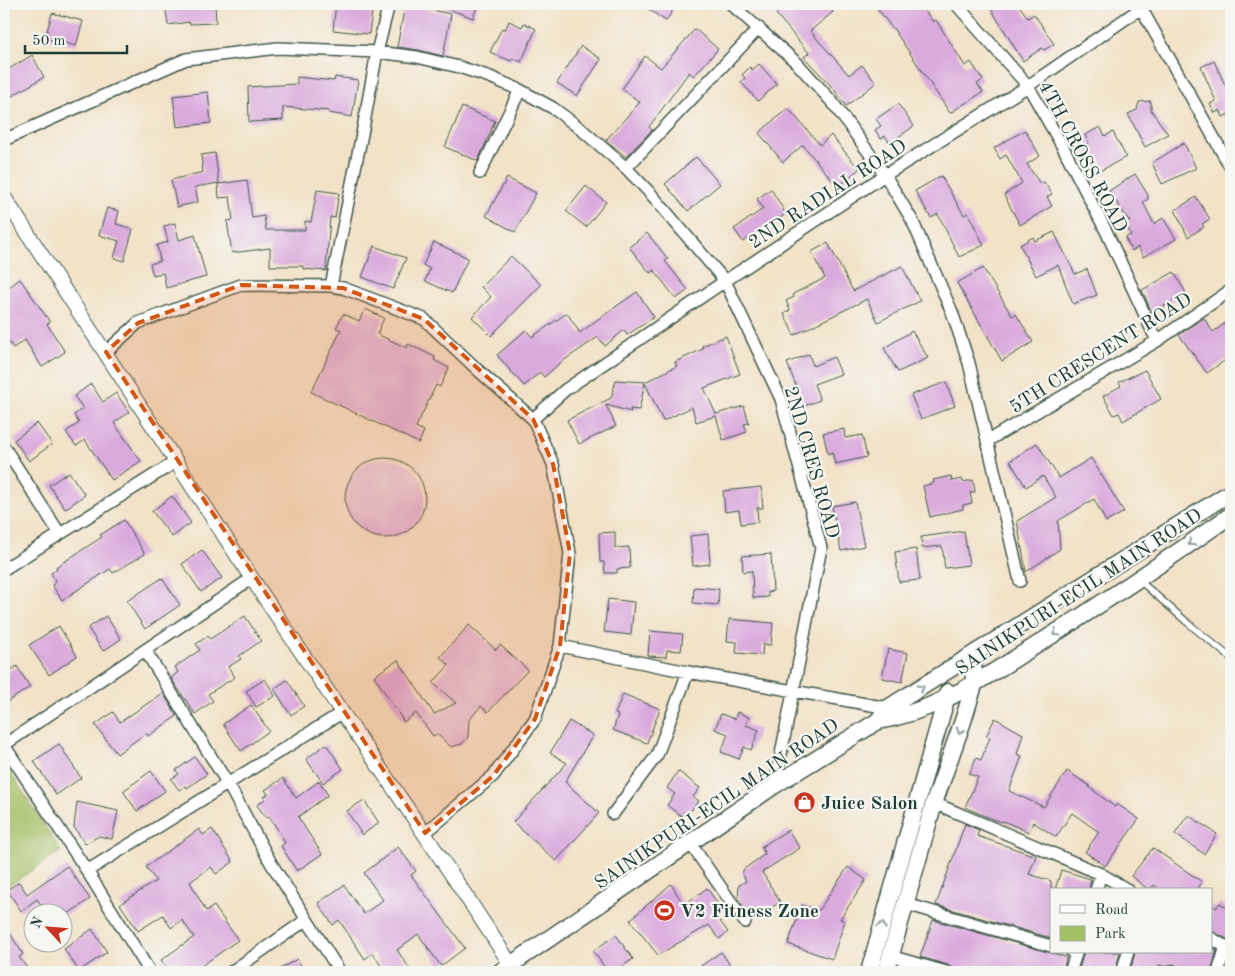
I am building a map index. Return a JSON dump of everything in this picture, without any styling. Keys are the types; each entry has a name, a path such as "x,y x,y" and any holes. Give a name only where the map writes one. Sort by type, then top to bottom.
{"main road":[{"name":"SAINIKPURI-ECIL MAIN ROAD","path":"509,970 775,784 888,716 953,668 1231,492"},
{"name":"SAINIKPURI-ECIL MAIN ROAD","path":"888,716 928,707 974,685 1139,579 1231,515"},
{"path":"886,972 934,803 974,685 973,655"},
{"path":"869,972 946,699 953,668"},
{"path":"888,716 925,722 935,737"}],"street":[{"path":"331,286 377,52 389,4"},
{"path":"731,4 797,63 832,103 885,175 912,220 952,312 970,363 1020,581"},
{"name":"4TH CROSS ROAD","path":"956,4 1028,86 1064,149 1102,223 1157,341"},
{"path":"1144,6 1231,168"},
{"name":"2ND RADIAL ROAD","path":"533,419 565,390 725,281 885,175 1028,86 1144,6"},
{"path":"626,168 759,28"},
{"name":"2ND CRES ROAD","path":"4,140 186,58 278,48 377,52 417,57 459,67 490,77 520,90 560,113 581,129 626,168 651,194 725,281 781,400 821,548 775,784"},
{"path":"480,173 520,90"},
{"path":"4,197 252,578 425,833 509,970"},
{"path":"106,352 138,323 241,285 331,286 343,288 424,319 533,419 553,464 570,553 560,646 535,719 493,776 425,833"},
{"name":"5TH CRESCENT ROAD","path":"987,441 1157,341 1231,290"},
{"path":"4,447 60,534"},
{"path":"4,569 177,461"},
{"path":"150,972 4,745 252,578"},
{"path":"560,646 688,672 794,690 888,716"},
{"path":"145,650 228,784 271,863 340,972"},
{"path":"613,814 657,755 688,672"},
{"path":"86,871 343,712"},
{"path":"934,803 1101,874 1125,888"},
{"path":"690,842 745,922"},
{"path":"1097,888 1101,874"},
{"path":"906,904 1050,946"},
{"path":"231,972 306,920"},
{"path":"1212,939 1229,948 1218,972"},
{"path":"1070,972 1076,954"},
{"path":"1122,972 1127,954"},
{"path":"890,956 946,972"}],"lane":[{"path":"1139,579 1231,658"}],"highlighted area":[{"path":"241,285 343,288 424,319 533,419 553,464 570,553 560,646 535,719 493,776 425,833 106,352 138,323"}],"green space":[{"path":"6,766 61,851 4,889 4,767"}],"building":[{"path":"165,4 215,4 216,23 189,24 189,22 168,25"},
{"path":"336,4 373,4 369,34 333,30"},
{"path":"438,4 478,4 473,18"},
{"path":"641,4 677,4 666,21"},
{"path":"788,4 826,4 833,12 810,31 849,75 862,65 876,83 846,106 833,88 804,57 809,53 776,14"},
{"path":"874,4 920,4 933,22 936,20 965,66 971,62 983,80 977,84 983,92 950,113 893,28"},
{"path":"988,4 1018,4 1028,18 1034,14 1054,44 1044,50 1042,48 1023,61"},
{"path":"405,5 451,14 443,56 397,47"},
{"path":"52,13 83,21 76,46 45,38"},
{"path":"509,21 522,27 524,23 536,29 521,62 513,58 511,61 490,52 502,28 505,30"},
{"path":"695,29 718,49 694,76 689,72 649,127 652,130 626,157 606,140 640,102 622,89 645,56 661,68"},
{"path":"581,46 601,59 577,96 557,83"},
{"path":"32,55 44,77 10,97 4,87 4,72"},
{"path":"1214,61 1226,87 1231,84 1231,113 1223,117 1220,110 1215,113 1210,104 1216,101 1201,67"},
{"path":"759,64 777,84 758,101 741,82 745,78 742,75 750,67 752,70"},
{"path":"297,77 334,81 335,77 358,80 352,117 329,113 329,111 283,107 283,120 249,122 248,87 297,84"},
{"path":"208,92 211,123 177,127 173,96"},
{"path":"1151,101 1151,110 1168,134 1145,147 1128,114 1137,110 1139,102"},
{"path":"898,104 914,126 890,143 885,136 881,139 875,130 881,126 876,119"},
{"path":"462,107 495,121 478,161 445,147"},
{"path":"788,108 820,145 831,135 859,169 838,187 803,145 783,162 759,133"},
{"path":"1100,127 1105,136 1113,132 1126,157 1098,172 1084,146 1089,143 1085,135"},
{"path":"1025,130 1040,156 1027,164 1040,184 1044,182 1052,194 1047,197 1052,206 1020,225 1004,195 1022,183 1006,155 1000,159 994,148"},
{"path":"1184,143 1196,168 1162,184 1152,163"},
{"path":"215,153 219,183 195,187 198,202 177,207 171,180 203,172 201,155"},
{"path":"696,157 720,184 688,211 665,184"},
{"path":"1135,174 1148,195 1148,199 1143,202 1154,224 1163,218 1176,239 1143,257 1138,247 1132,251 1125,238 1131,235 1126,224 1130,222 1109,191"},
{"path":"941,176 964,215 968,213 984,245 959,257 938,214 931,218 915,191"},
{"path":"507,178 536,193 515,232 486,216"},
{"path":"247,180 252,218 264,216 266,230 305,230 305,221 311,222 317,190 339,193 335,218 330,217 326,271 303,269 303,266 270,266 270,248 232,253 227,221 233,220 230,197 219,198 218,184"},
{"path":"586,186 606,202 586,227 566,211"},
{"path":"771,189 786,214 743,242 734,229 763,209 757,199"},
{"path":"1196,197 1210,219 1202,224 1204,227 1188,237 1175,210"},
{"path":"107,208 119,211 116,224 133,229 124,261 114,258 119,241 99,235"},
{"path":"175,223 179,240 195,235 206,277 166,288 163,273 153,275 150,264 160,261 157,245 168,242 164,226"},
{"path":"1054,232 1075,274 1087,269 1097,295 1073,304 1058,265 1036,276 1020,245 1033,237 1035,241"},
{"path":"647,233 668,259 665,261 688,290 676,299 654,270 650,273 629,247"},
{"path":"434,242 468,258 452,293 425,281 430,269 423,265"},
{"path":"828,243 853,291 902,266 920,301 878,322 867,299 794,335 784,314 790,310 786,301 794,297 793,294 825,278 811,252"},
{"path":"374,246 406,258 393,289 362,277"},
{"path":"511,256 541,285 491,336 472,317 491,297 481,287"},
{"path":"983,268 1012,316 1016,314 1033,342 1002,361 957,283"},
{"path":"1174,272 1186,293 1152,313 1142,290"},
{"path":"20,279 50,322 47,324 65,352 42,367 25,340 13,348 4,334 4,291"},
{"path":"637,292 654,317 627,335 624,330 605,346 598,337 560,363 544,377 540,372 524,386 497,355 526,330 532,337 567,313 580,333"},
{"path":"365,309 384,318 377,334 407,348 408,344 435,357 434,360 449,368 440,387 436,385 416,427 424,431 419,443 311,392 341,330 336,328 343,314 359,321"},
{"path":"1204,318 1213,332 1231,319 1231,356 1207,373 1179,335"},
{"path":"912,331 928,358 898,372 884,348"},
{"path":"726,336 740,374 704,388 716,414 744,406 749,423 744,424 747,432 723,440 716,416 696,422 692,407 663,421 645,383 639,410 630,409 631,412 606,405 616,426 579,444 567,420 611,398 616,380 645,382 677,366 675,362 703,349 702,346"},
{"path":"809,354 813,366 834,357 841,374 814,384 820,400 804,406 787,363"},
{"path":"1145,370 1161,399 1123,421 1119,413 1114,415 1103,396 1121,386 1119,382"},
{"path":"946,382 955,406 921,419 911,395"},
{"path":"91,384 103,402 116,393 129,412 114,423 141,461 112,480 85,440 76,446 66,432 79,423 74,415 83,408 74,396"},
{"path":"37,423 52,444 29,461 14,440"},
{"path":"844,429 845,438 862,435 867,457 835,464 832,452 828,454 823,433"},
{"path":"1037,443 1059,478 1091,458 1124,512 1106,522 1094,499 1058,521 1060,549 1026,572 1017,521 1056,497 1043,476 1026,487 1010,461"},
{"path":"377,458 393,458 414,469 425,490 425,506 414,527 393,538 377,538 363,532 351,520 345,506 345,490 351,476 363,464"},
{"path":"69,472 85,495 65,509 49,485"},
{"path":"951,476 952,481 962,479 963,482 973,480 975,492 970,493 972,503 963,505 963,509 930,517 923,486 934,483 933,480"},
{"path":"761,487 763,508 757,508 758,522 741,524 739,510 725,512 723,491"},
{"path":"172,496 191,523 172,537 152,511"},
{"path":"855,502 864,546 841,551 832,506"},
{"path":"124,520 145,554 113,573 110,569 62,600 52,585 56,582 51,573 57,569 56,567 102,537 100,535"},
{"path":"964,531 969,565 945,568 942,546 922,548 921,537"},
{"path":"615,532 615,548 629,547 630,568 617,569 617,573 605,573 604,562 600,562 599,533"},
{"path":"708,534 710,564 693,566 690,536"},
{"path":"916,549 920,580 899,582 895,552"},
{"path":"202,550 222,578 201,592 182,564"},
{"path":"771,554 773,591 768,592 768,597 753,598 752,571 743,572 742,556"},
{"path":"162,578 180,605 145,629 127,601"},
{"path":"694,587 719,589 718,605 693,603"},
{"path":"608,599 634,602 631,635 604,632"},
{"path":"106,616 121,639 103,651 88,628"},
{"path":"245,616 261,641 239,656 241,659 228,667 235,677 208,694 213,701 195,714 171,678 178,672 175,667 200,650 196,644 208,636 210,639"},
{"path":"729,619 773,623 771,645 763,644 762,655 736,653 737,642 727,641"},
{"path":"469,625 496,650 500,645 528,670 488,712 481,706 469,720 468,737 462,744 451,747 437,734 433,736 416,713 404,722 374,676 398,660 434,714 456,703 433,683 449,665 440,657"},
{"path":"59,626 77,656 49,675 29,645"},
{"path":"650,631 683,634 681,651 667,650 666,657 648,656"},
{"path":"888,649 908,653 902,682 882,678"},
{"path":"17,666 30,687 4,704 4,675"},
{"path":"265,679 275,696 256,707 246,691"},
{"path":"287,680 304,706 291,715 274,689"},
{"path":"163,693 177,716 148,736 146,733 117,754 95,725 113,712 120,722"},
{"path":"623,694 660,709 647,743 613,730 618,715 615,714"},
{"path":"251,705 269,731 241,751 223,724"},
{"path":"737,712 749,717 746,725 759,730 751,750 744,747 739,759 721,752 728,734 715,729 721,714 735,719"},
{"path":"995,718 1023,734 1017,754 1022,756 1009,791 1044,807 1067,771 1090,786 1115,807 1117,804 1139,819 1105,866 1085,852 1099,832 1072,813 1056,837 1033,822 1029,832 965,807 978,777 969,774 976,758 981,760 990,737 986,736"},
{"path":"569,721 593,735 565,782 599,813 556,861 513,822 567,763 550,753"},
{"path":"59,744 81,778 56,795 34,761"},
{"path":"326,744 343,769 323,783 306,759"},
{"path":"195,757 207,774 187,788 186,786 179,790 171,779 179,774 176,770"},
{"path":"151,771 165,791 137,811 123,791"},
{"path":"678,771 700,788 693,797 699,801 687,815 684,812 681,816 667,805 675,794 667,788"},
{"path":"283,778 296,798 319,781 328,795 298,817 322,854 297,871 281,846 285,843 281,835 269,816 266,818 257,805 268,794 265,790"},
{"path":"364,800 379,823 362,835 347,811"},
{"path":"77,802 118,811 112,839 99,836 85,844 74,827"},
{"path":"1188,815 1217,834 1204,854 1175,834"},
{"path":"965,824 979,830 977,836 1036,856 1029,874 1051,881 1050,938 936,905"},
{"path":"199,829 203,835 212,829 233,862 216,874 211,867 190,882 206,911 214,906 238,940 193,972 170,972 161,960 194,937 182,920 171,928 163,915 138,931 120,904 156,881 146,867"},
{"path":"788,830 800,848 762,872 780,902 752,919 738,899 739,885 746,881 742,873 744,869 765,854 761,847"},
{"path":"398,847 416,871 411,875 465,948 441,966 418,934 397,950 412,972 385,972 373,953 365,959 339,920 333,925 318,903 344,885 364,914 383,900 364,873"},
{"path":"1153,848 1202,882 1198,888 1158,888 1154,885 1151,888 1146,888 1131,876"},
{"path":"67,866 90,899 72,911 72,904 40,904 37,899 30,904 22,904 21,911 7,890 19,882 27,894"},
{"path":"848,867 866,880 840,919 845,921 832,959 788,944 802,905 818,911"},
{"path":"1061,870 1091,879 1089,888 1056,888"},
{"name":"V2 Fitness Zone","path":"671,884 684,905 707,888 720,907 713,912 728,932 719,939 709,925 658,955 630,920"},
{"path":"1220,903 1231,911 1231,941 1212,932 1212,906 1216,908"},
{"path":"933,920 1066,957 1063,972 972,972 920,957"},
{"path":"4,924 23,954 19,957 30,972 4,972"},
{"path":"92,929 107,952 79,971 67,954 72,954 72,943"},
{"path":"616,935 633,959 614,972 608,972 593,951"},
{"path":"1212,948 1217,950 1211,972 1182,972 1176,965 1172,964 1166,967 1159,965 1157,972 1130,972 1134,954 1212,954"},
{"path":"721,952 735,972 692,972"},
{"path":"1083,954 1120,954 1115,972 1078,972"},
{"path":"297,959 305,972 275,972"}],"place":[{"name":"Juice Salon","path":"805,802"},
{"name":"V2 Fitness Zone","path":"664,910"}]}
